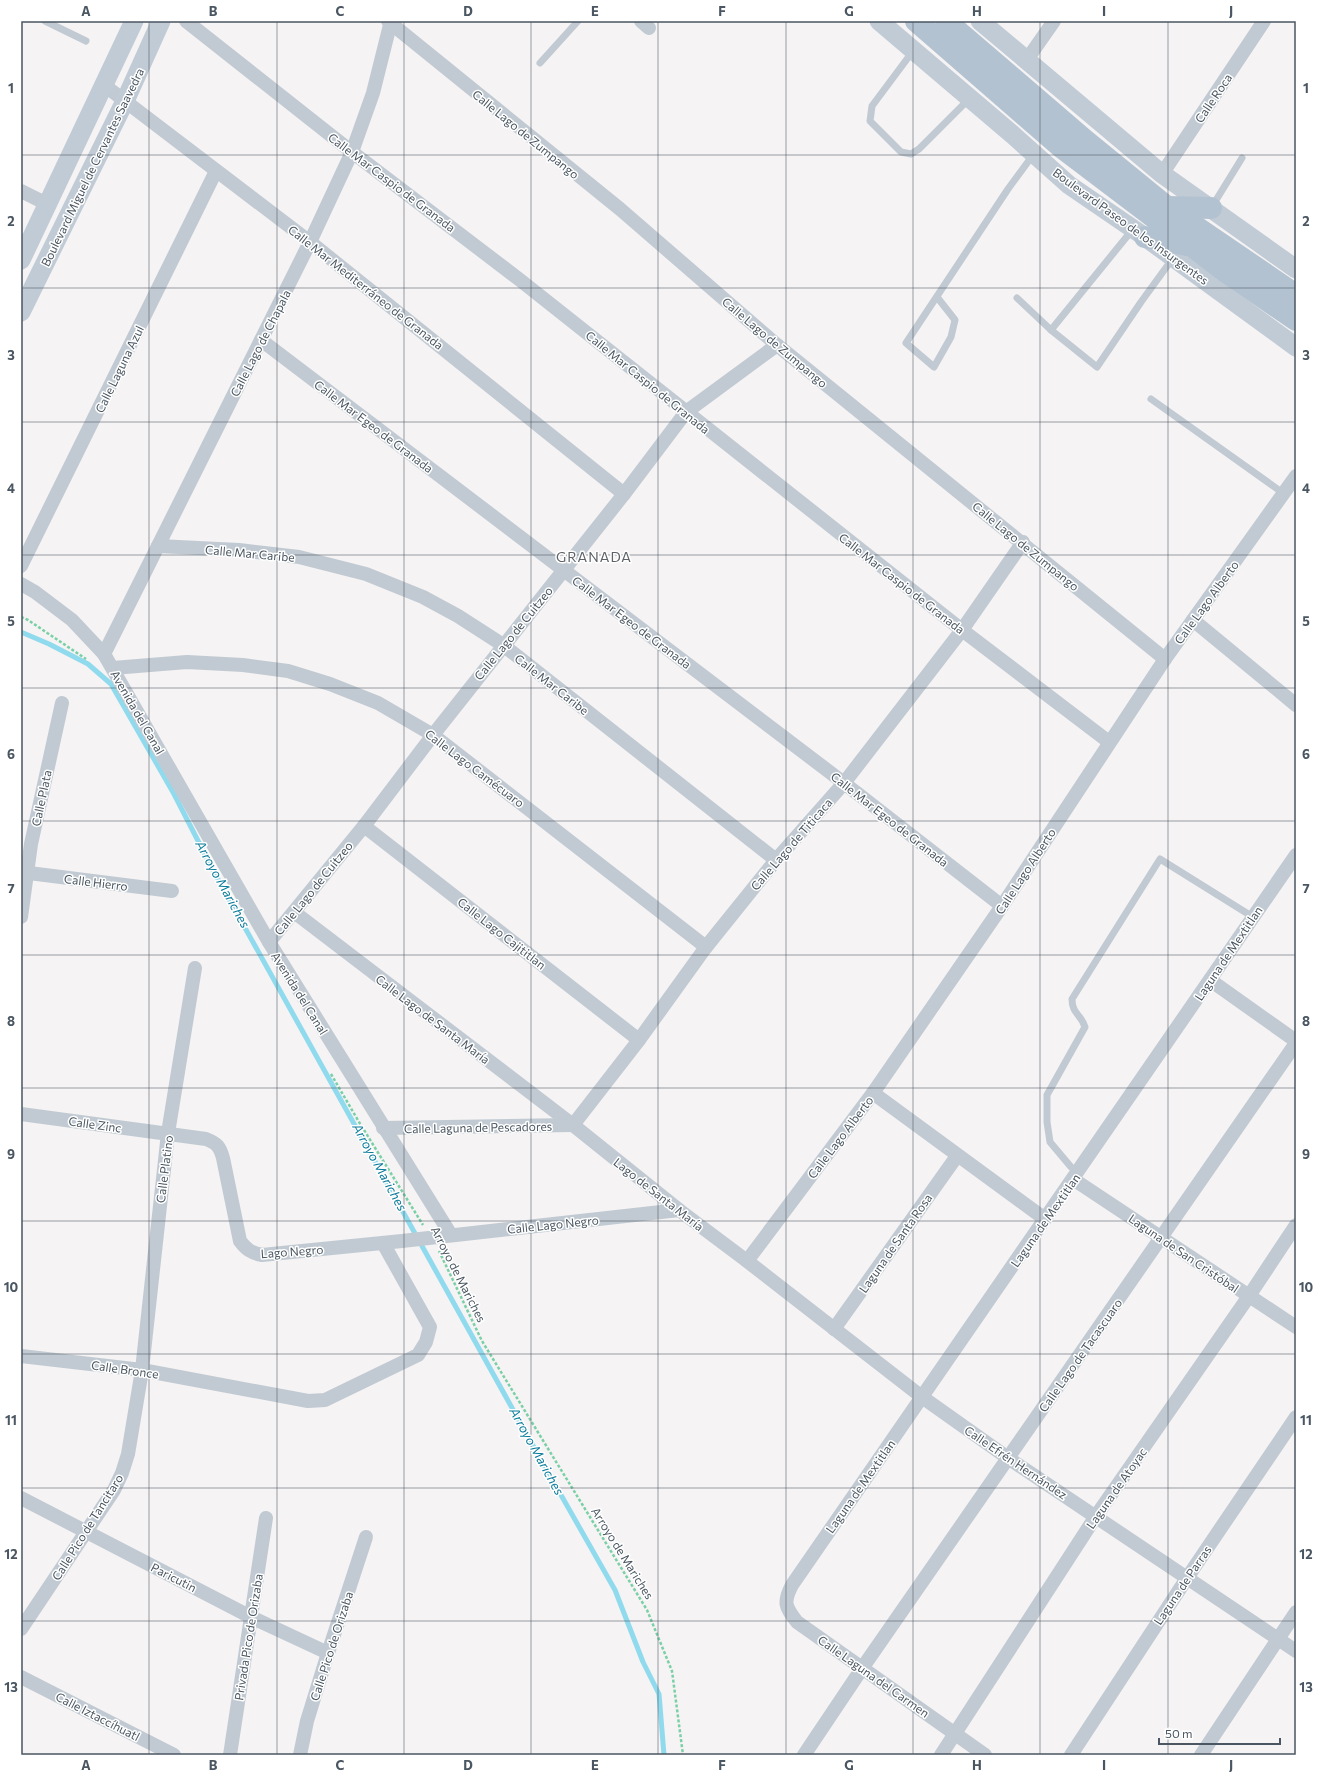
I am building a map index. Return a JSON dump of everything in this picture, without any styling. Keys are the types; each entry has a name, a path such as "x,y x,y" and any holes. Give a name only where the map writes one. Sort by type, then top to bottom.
{"main road":[{"name":"Boulevard Paseo de los Insurgentes","path":"916,21 1061,147 1226,272 1296,320"},
{"path":"946,21 1086,141 1168,207 1296,295"},
{"path":"1168,207 1211,208"},
{"path":"1139,233 1193,247"}],"street":[{"name":"Boulevard Miguel de Cervantes Saavedra","path":"21,260 134,21"},
{"name":"Boulevard Miguel de Cervantes Saavedra","path":"21,312 125,101 161,21"},
{"name":"Calle Mar Caspio de Granada","path":"186,21 352,152 520,280 962,630 1109,742"},
{"name":"Boulevard Paseo de los Insurgentes","path":"879,21 1034,153 1069,185 1173,257 1296,347"},
{"path":"980,21 1162,174 1296,269"},
{"path":"1026,61 1054,21"},
{"name":"Calle Roca","path":"1162,174 1264,21"},
{"name":"Calle Lago de Chapala","path":"104,654 310,242 352,152 373,93 389,22"},
{"name":"Calle Lago de Zumpango","path":"389,22 620,209 777,345 1023,542 1165,659"},
{"name":"Calle Mar Mediterráneo de Granada","path":"104,85 310,242 624,494"},
{"name":"Calle Laguna Azul","path":"21,566 216,171"},
{"path":"21,191 47,204"},
{"name":"Calle Mar Egeo de Granada","path":"261,340 844,783 1002,906"},
{"name":"Calle Lago de Cuitzeo","path":"269,942 364,826 503,645 624,494 686,412 777,345"},
{"name":"Calle Lago Alberto","path":"747,1260 873,1093 1002,906 1165,659 1296,476"},
{"name":"Calle Lago de Titicaca","path":"573,1125 639,1040 706,947 776,860 844,783 962,630 1023,542"},
{"name":"Calle Mar Caribe","path":"158,546 239,550 299,557 366,574 423,597 458,616 503,645 776,860"},
{"name":"Avenida del Canal","path":"21,584 35,592 72,620 104,654 269,942 450,1235"},
{"path":"1193,620 1296,705"},
{"name":"Calle Lago Camécuaro","path":"113,668 187,662 243,665 288,671 330,684 378,703 433,735 706,947"},
{"name":"Calle Plata","path":"21,917 23,872 62,703"},
{"name":"Calle Lago Cajititlan","path":"364,826 639,1040"},
{"name":"Laguna de Mextitlan","path":"792,1585 1076,1176 1296,854"},
{"name":"Calle Hierro","path":"23,872 172,891"},
{"name":"Calle Lago de Santa María","path":"294,912 573,1125"},
{"name":"Calle Platino","path":"142,1370 168,1133 195,968"},
{"path":"1210,980 1296,1042"},
{"name":"Calle Lago de Tacascuaro","path":"804,1755 1296,1042"},
{"path":"873,1093 1045,1219"},
{"name":"Calle Zinc","path":"21,1114 168,1133"},
{"name":"Calle Laguna de Pescadores","path":"383,1128 573,1125"},
{"name":"Lago de Santa María","path":"573,1125 679,1210 747,1260"},
{"name":"Lago Negro","path":"168,1133 206,1139 214,1142 220,1147 240,1241 246,1249 254,1254 271,1255 430,1238"},
{"name":"Laguna de Santa Rosa","path":"834,1329 957,1156"},
{"name":"Laguna de San Cristóbal","path":"1076,1176 1161,1238 1296,1327"},
{"name":"Calle Lago Negro","path":"430,1238 679,1210"},
{"name":"Laguna de Atoyac","path":"941,1755 1096,1516 1249,1296 1296,1225"},
{"name":"Calle Bronce","path":"21,1356 142,1370 308,1401 325,1400 418,1355 426,1342 430,1328 383,1243"},
{"name":"Calle Efrén Hernández","path":"747,1260 922,1397 1008,1458 1279,1638 1296,1651"},
{"name":"Calle Pico de Tancitaro","path":"21,1629 114,1490 122,1473 128,1454 142,1370"},
{"name":"Laguna de Parras","path":"1070,1755 1296,1417"},
{"name":"Paricutin","path":"21,1498 251,1617 328,1653"},
{"name":"Privada Pico de Orizaba","path":"230,1755 266,1518"},
{"name":"Calle Pico de Orizaba","path":"300,1755 307,1722 366,1537"},
{"name":"Calle Laguna del Carmen","path":"792,1585 786,1597 788,1610 797,1622 985,1755"},
{"path":"1201,1755 1296,1612"},
{"name":"Calle Iztaccíhuatl","path":"21,1677 174,1755"}],"lane":[{"path":"45,21 86,41"},
{"path":"540,63 578,21"},
{"path":"914,50 872,106 870,114 870,121 901,152 911,154 919,149 970,98"},
{"path":"937,298 955,320 951,337 934,367 906,343 1008,189 1034,153"},
{"path":"1211,208 1242,158"},
{"path":"1051,330 1139,233"},
{"path":"1017,298 1051,330 1097,366 1173,257"},
{"path":"1151,398 1283,493"},
{"path":"1076,1176 1071,1167 1050,1142 1047,1122 1047,1095 1085,1027 1083,1021 1072,1008 1072,999 1160,860 1253,917"}],"path":[{"path":"21,617 28,620 93,663"},
{"name":"Arroyo de Mariches","path":"328,1068 359,1122 430,1238 482,1341 648,1610 672,1671 683,1755"}],"waterway":[{"name":"Arroyo Mariches","path":"21,632 49,644 88,664 111,684 174,794 214,872 615,1590 643,1662 659,1694 664,1755"}],"district":[{"name":"GRANADA","path":"594,556"}]}
